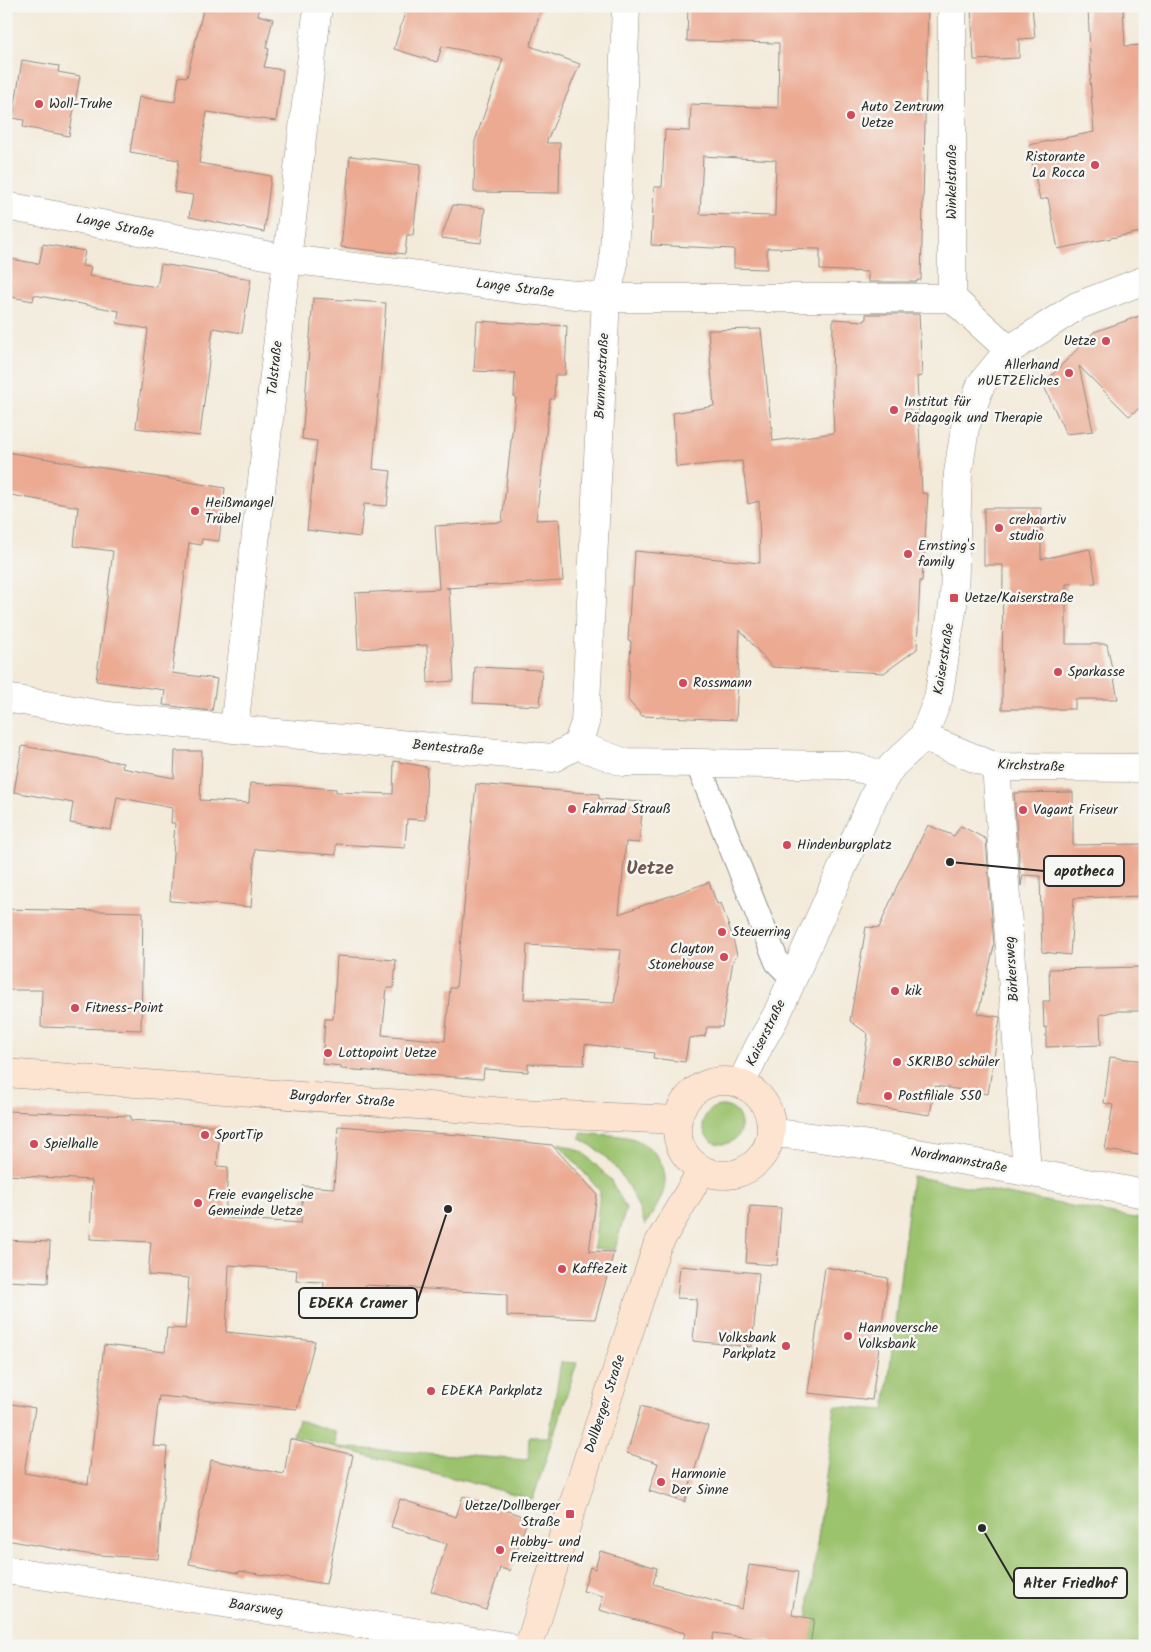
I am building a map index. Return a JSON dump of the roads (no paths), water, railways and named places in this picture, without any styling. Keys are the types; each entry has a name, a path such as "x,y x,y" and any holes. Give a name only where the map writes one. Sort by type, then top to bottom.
{"main road":[{"name":"Burgdorfer Straße","path":"6,1073 520,1113 678,1120"},
{"path":"714,1082 742,1084 755,1092 764,1104 770,1118 771,1133 767,1148 759,1160 747,1170 732,1175 717,1175 702,1170 690,1161 682,1149 677,1135 678,1120 682,1107 690,1096 701,1087 714,1082"},
{"name":"Dollberger Straße","path":"529,1646 657,1246 702,1170"}],"street":[{"name":"Talstraße","path":"234,729 287,259 318,6"},
{"name":"Brunnenstraße","path":"577,745 585,723 606,298 612,268 622,121 626,6"},
{"name":"Winkelstraße","path":"952,6 952,298"},
{"name":"Lange Straße","path":"6,206 287,259 516,289 606,298 952,298"},
{"name":"Kaiserstraße","path":"742,1084 793,978 875,794 892,766 923,737 938,699 954,598 958,473 965,428 981,384 1009,350 1077,306 1145,280"},
{"path":"952,298 1009,350"},
{"name":"Bentestraße","path":"6,698 108,716 553,758 577,745"},
{"name":"Kirchstraße","path":"923,737 996,766 1145,768"},
{"path":"577,745 624,762 843,766 866,770 885,777"},
{"path":"697,762 777,962 793,978"},
{"name":"Börkersweg","path":"996,766 1028,1171"},
{"name":"Nordmannstraße","path":"771,1133 817,1136 1028,1171 1145,1194"},
{"name":"Baarsweg","path":"6,1570 506,1646"}],"place":[{"name":"Woll-Truhe","path":"39,104"},
{"name":"Auto Zentrum Uetze","path":"851,115"},
{"name":"Ristorante La Rocca","path":"1095,165"},
{"name":"Uetze","path":"1106,341"},
{"name":"Allerhand nUETZEliches","path":"1069,373"},
{"name":"Institut für Pädagogik und Therapie","path":"894,410"},
{"name":"Heißmangel Trübel","path":"195,511"},
{"name":"crehaartiv studio","path":"999,528"},
{"name":"Ernsting's family","path":"908,554"},
{"name":"Uetze/Kaiserstraße","path":"954,598"},
{"name":"Sparkasse","path":"1058,672"},
{"name":"Rossmann","path":"683,683"},
{"name":"Fahrrad Strauß","path":"572,809"},
{"name":"Vagant Friseur","path":"1023,810"},
{"name":"Hindenburgplatz","path":"787,845"},
{"name":"apotheca","path":"950,862"},
{"name":"Steuerring","path":"722,932"},
{"name":"Clayton Stonehouse","path":"724,957"},
{"name":"kik","path":"895,991"},
{"name":"Fitness-Point","path":"75,1008"},
{"name":"Lottopoint Uetze","path":"328,1053"},
{"name":"SKRIBO schüler","path":"897,1062"},
{"name":"Postfiliale 550","path":"888,1096"},
{"name":"SportTip","path":"205,1135"},
{"name":"Spielhalle","path":"34,1144"},
{"name":"Freie evangelische Gemeinde Uetze","path":"198,1203"},
{"name":"EDEKA Cramer","path":"448,1209"},
{"name":"KaffeZeit","path":"562,1269"},
{"name":"Hannoversche Volksbank","path":"848,1336"},
{"name":"Volksbank Parkplatz","path":"786,1346"},
{"name":"EDEKA Parkplatz","path":"431,1391"},
{"name":"Harmonie Der Sinne","path":"661,1482"},
{"name":"Uetze/Dollberger Straße","path":"570,1514"},
{"name":"Alter Friedhof","path":"982,1528"},
{"name":"Hobby- und Freizeittrend","path":"500,1550"}],"district":[{"name":"Uetze","path":"650,869"}]}
